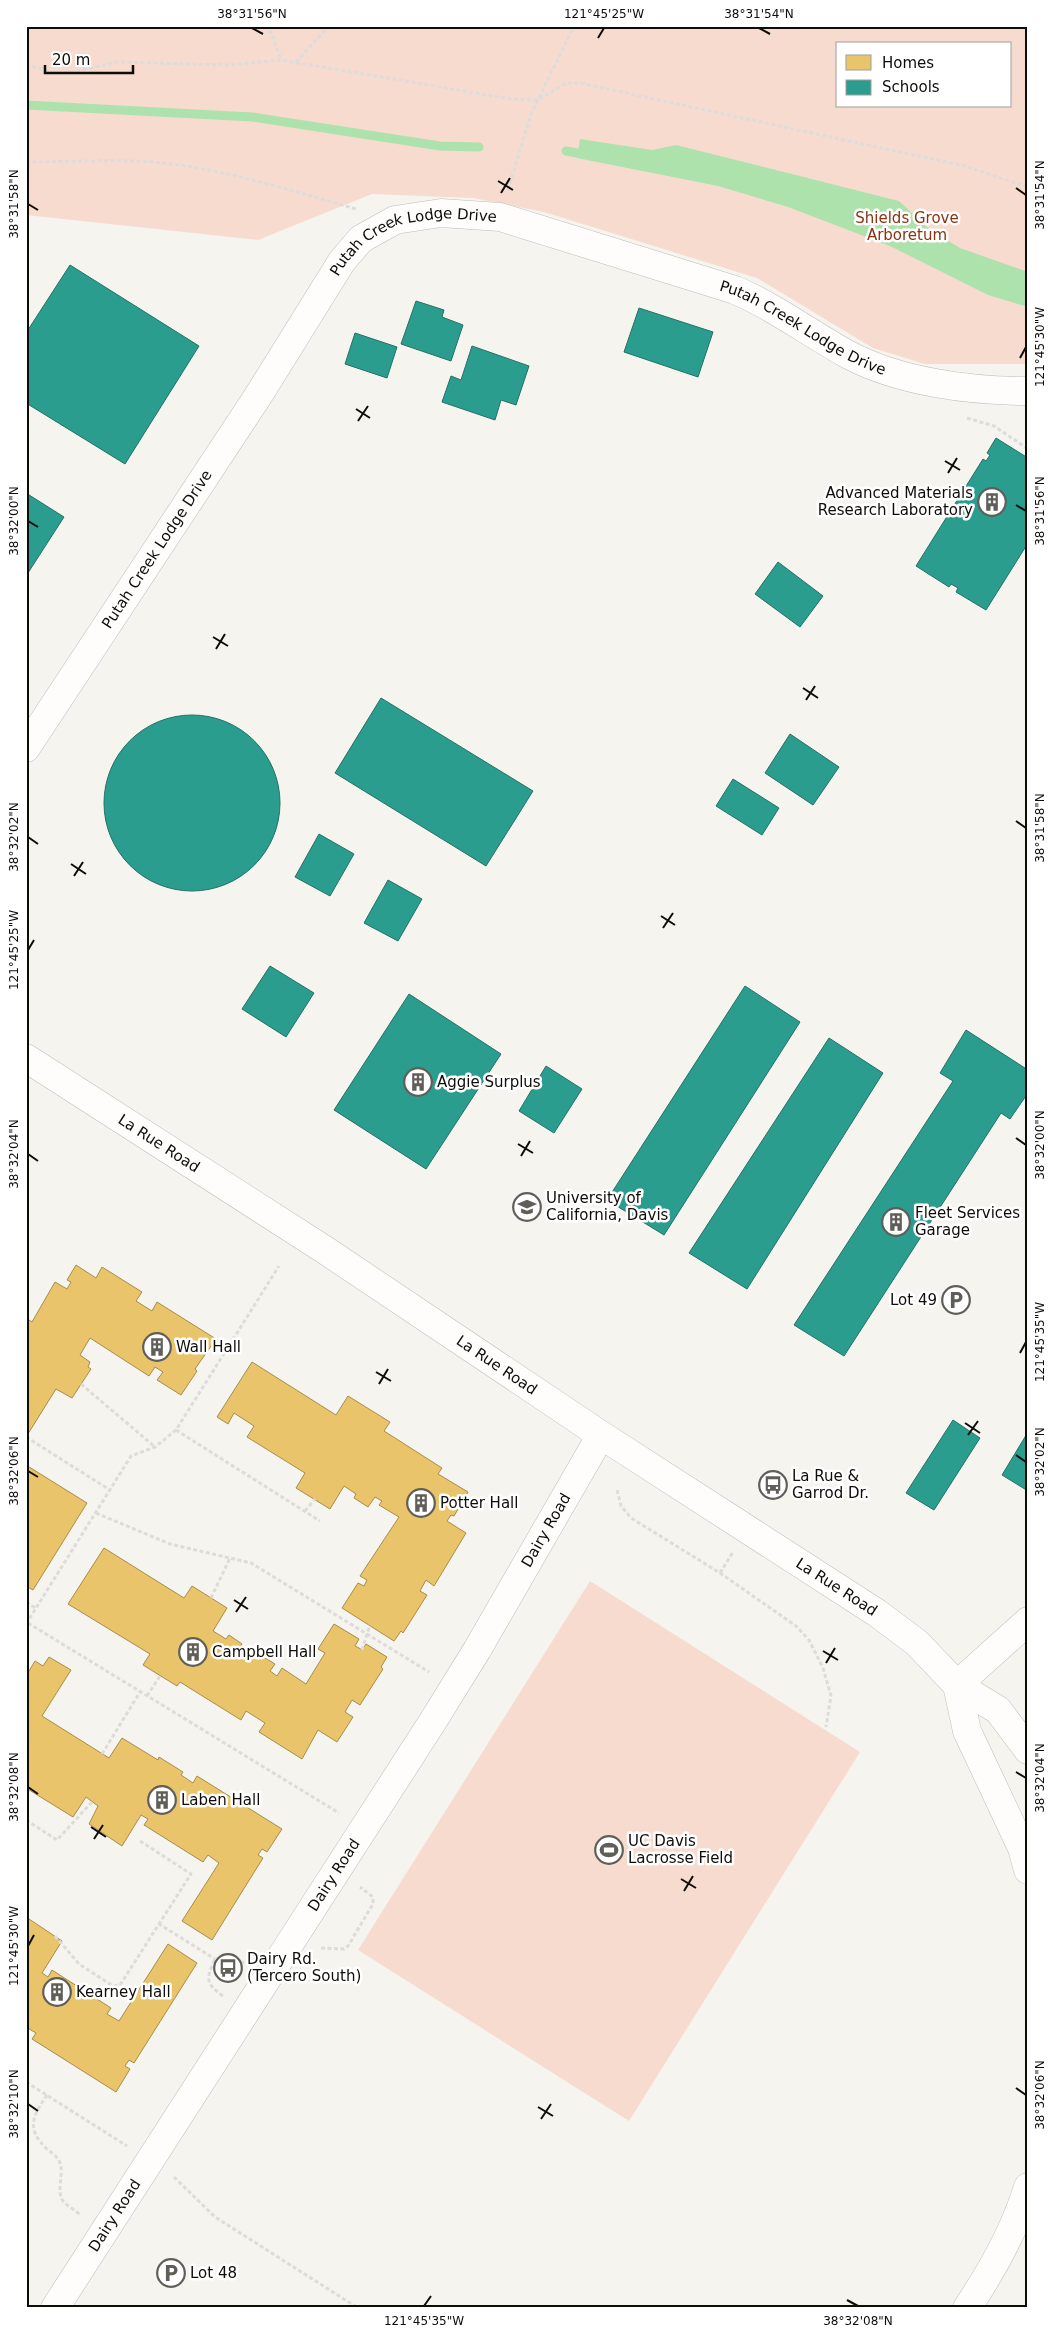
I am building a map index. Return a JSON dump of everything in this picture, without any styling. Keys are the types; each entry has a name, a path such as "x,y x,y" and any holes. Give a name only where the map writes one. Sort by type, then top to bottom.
{"street":[{"name":"Putah Creek Lodge Drive","path":"26,748 258,396 342,261 362,239 395,220 441,213 500,217 735,290 756,299 848,355 884,370 954,386 990,391 1028,391"},
{"name":"La Rue Road","path":"26,1058 325,1250 601,1435 877,1613 917,1644 957,1685 998,1710 1028,1750"},
{"name":"Dairy Road","path":"55,2308 433,1721 601,1435"},
{"path":"1028,1622 957,1685 967,1731 1022,1848 1028,1870"},
{"path":"967,2308 1004,2246 1028,2187"}],"path":[{"path":"264,26 272,34 282,60"},
{"path":"296,62 329,26"},
{"path":"505,199 531,114 574,26"},
{"path":"26,64 50,72 68,73 117,62 228,65 282,60 511,99 538,100 566,83 580,83 965,166 1028,187"},
{"path":"26,162 138,161 200,170 284,189 395,220"},
{"path":"279,1266 176,1430 155,1447 131,1456 27,1623 342,1814"},
{"path":"81,1384 155,1447"},
{"path":"176,1430 320,1521"},
{"path":"26,1437 110,1490"},
{"path":"617,1490 621,1506 631,1518 720,1573 796,1626 809,1640 823,1668 831,1696 826,1727"},
{"path":"305,1511 315,1499"},
{"path":"96,1513 170,1544 251,1563 432,1674"},
{"path":"211,1598 230,1558"},
{"path":"26,1602 37,1609"},
{"path":"362,1650 370,1625"},
{"path":"147,1696 160,1676"},
{"path":"102,1754 140,1692"},
{"path":"26,1820 58,1840 92,1802"},
{"path":"55,1936 79,1964 113,1986 120,1985 191,1874 140,1841"},
{"path":"320,1948 344,1949 348,1946 374,1904 373,1897 360,1886"},
{"path":"159,1924 214,1959 236,1958 246,1964"},
{"path":"214,1959 207,1975 210,1987 223,1996"},
{"path":"26,2082 133,2150"},
{"path":"46,2095 38,2108 32,2125 37,2139 60,2161 62,2173 60,2196 64,2203 76,2210 83,2219"},
{"path":"171,2174 215,2217 358,2308"}],"green space":[{"name":"Shields Grove Arboretum","path":"26,26 1028,26 1028,364 925,364 873,348 757,278 544,212 473,198 372,194 258,240 26,215"},
{"name":"UC Davis Lacrosse Field","path":"590,1581 860,1752 629,2121 358,1950"}],"shaded area":[{"path":"580,139 652,150 676,145 899,201 929,229 960,248 1028,272 1028,307 988,295 890,246 788,207 718,186 577,158"}],"building: Homes":[{"name":"Wall Hall","path":"76,1265 96,1278 102,1267 142,1292 136,1301 152,1311 157,1302 216,1339 195,1369 197,1371 181,1395 157,1380 163,1372 155,1367 149,1376 90,1338 80,1355 90,1362 88,1367 91,1369 72,1398 56,1389 26,1437 26,1318 32,1322 55,1282 67,1289 71,1282 67,1280"},
{"name":"Potter Hall","path":"252,1362 336,1415 348,1396 390,1422 384,1431 442,1468 438,1474 468,1492 454,1516 451,1515 447,1521 466,1533 434,1586 426,1580 420,1591 427,1595 403,1633 401,1631 394,1641 342,1608 358,1583 364,1586 367,1580 360,1576 399,1517 379,1505 382,1501 375,1497 368,1507 354,1498 356,1494 344,1486 330,1509 296,1488 305,1473 247,1437 254,1426 234,1413 228,1424 217,1417"},
{"path":"26,1465 87,1503 33,1590 26,1586"},
{"name":"Campbell Hall","path":"104,1548 184,1598 192,1586 227,1608 213,1631 226,1639 229,1635 242,1644 238,1651 245,1655 249,1648 275,1664 270,1671 277,1676 282,1668 306,1684 325,1653 318,1649 334,1624 359,1639 355,1646 362,1650 366,1644 387,1657 381,1667 383,1669 360,1705 352,1700 345,1712 353,1717 337,1742 318,1730 302,1759 259,1732 265,1723 246,1711 241,1720 180,1682 177,1686 143,1665 150,1654 68,1604"},
{"name":"Laben Hall","path":"49,1657 71,1670 42,1716 109,1758 122,1738 158,1760 159,1757 183,1772 181,1775 193,1783 197,1776 282,1829 267,1852 262,1849 258,1855 263,1858 212,1940 182,1921 219,1863 208,1855 203,1862 144,1825 148,1819 141,1815 122,1846 89,1824 98,1806 86,1797 73,1817 26,1788 26,1676 35,1661 43,1666"},
{"name":"Kearney Hall","path":"26,1917 62,1941 42,1973 48,1977 52,1970 111,2008 107,2014 119,2021 168,1944 197,1963 134,2063 129,2060 125,2066 130,2069 116,2092 32,2039 36,2033 26,2027"}],"building: Schools":[{"path":"70,265 199,346 125,464 26,403 26,333"},
{"path":"416,301 444,310 442,317 463,325 451,361 401,344"},
{"path":"639,308 713,332 698,377 624,352"},
{"path":"355,333 397,347 387,378 345,364"},
{"path":"472,346 529,366 516,405 501,400 495,420 442,402 451,376 461,380"},
{"name":"Advanced Materials Research Laboratory","path":"996,438 1028,458 1028,543 986,610 956,592 958,588 951,584 949,587 916,566 983,459 986,461 990,455 987,453"},
{"path":"26,493 64,517 26,576"},
{"path":"778,562 823,596 800,627 755,594"},
{"path":"381,698 533,791 486,866 335,773"},
{"path":"183,715 201,715 233,725 248,735 260,747 270,762 276,777 280,803 276,829 270,844 260,859 248,871 233,881 218,887 201,891 183,891 151,881 136,871 124,859 114,844 108,829 104,812 104,794 114,762 124,747 136,735 151,725 166,719"},
{"path":"790,734 839,767 813,805 765,773"},
{"path":"733,779 779,808 762,835 716,806"},
{"path":"319,834 354,854 330,896 295,877"},
{"path":"388,880 422,899 398,941 364,923"},
{"path":"270,966 314,993 286,1037 242,1009"},
{"path":"745,986 800,1022 664,1235 607,1200"},
{"name":"Aggie Surplus","path":"409,994 501,1054 426,1169 334,1110"},
{"name":"Fleet Services Garage","path":"966,1030 1028,1070 1028,1093 1010,1119 1001,1113 844,1356 794,1325 953,1081 940,1073"},
{"path":"829,1038 883,1073 747,1289 689,1253"},
{"path":"546,1066 582,1089 554,1133 519,1111"},
{"path":"953,1420 980,1438 934,1510 906,1493"},
{"path":"1028,1432 1028,1491 1002,1475"}],"waterway":[{"path":"26,105 252,117 440,146 479,147"},
{"path":"566,151 588,155"}],"place":[{"name":"Advanced Materials Research Laboratory","path":"992,502"},
{"name":"Aggie Surplus","path":"418,1082"},
{"name":"University of California, Davis","path":"527,1207"},
{"name":"Fleet Services Garage","path":"896,1222"},
{"name":"Lot 49","path":"956,1300"},
{"name":"Wall Hall","path":"157,1347"},
{"name":"La Rue & Garrod Dr.","path":"773,1485"},
{"name":"Potter Hall","path":"421,1503"},
{"name":"Campbell Hall","path":"193,1652"},
{"name":"Laben Hall","path":"162,1800"},
{"name":"UC Davis Lacrosse Field","path":"609,1850"},
{"name":"Dairy Rd. (Tercero South)","path":"228,1968"},
{"name":"Kearney Hall","path":"57,1992"},
{"name":"Lot 48","path":"171,2273"}]}
